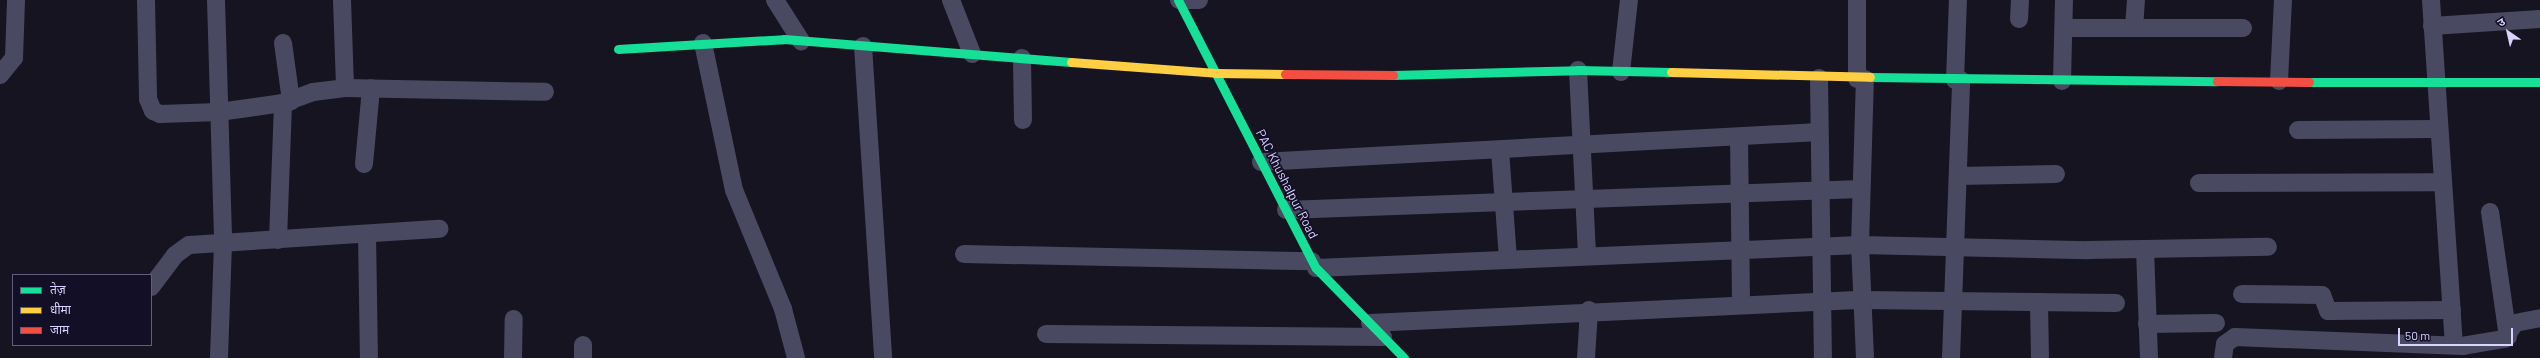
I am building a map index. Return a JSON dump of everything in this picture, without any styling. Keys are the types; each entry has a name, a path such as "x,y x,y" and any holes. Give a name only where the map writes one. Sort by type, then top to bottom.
{"street":[{"path":"16,0 16,22"},
{"path":"0,76 14,58 8,46 16,22 29,0"},
{"path":"146,0 149,106 160,114 220,112 287,102 313,92 345,88 545,92"},
{"path":"216,0 223,243 219,358"},
{"path":"342,0 345,88"},
{"path":"775,0 801,41"},
{"path":"951,0 972,54"},
{"path":"1179,0 1199,0"},
{"name":"PAC Khushalpur Road","path":"1179,0 1314,264 1404,358"},
{"path":"1621,72 1629,0"},
{"path":"1856,0 1861,79 1860,245 1865,358"},
{"path":"1951,358 1958,176 1958,0"},
{"path":"2019,19 2020,0"},
{"path":"2062,81 2064,0"},
{"path":"2134,28 2136,0"},
{"path":"2279,81 2283,0"},
{"path":"2431,0 2434,81 2452,310 2459,350"},
{"path":"2432,26 2540,19"},
{"path":"2064,28 2243,28"},
{"path":"618,49 767,39 1216,73 1413,75 1578,70 1861,79 2540,82"},
{"path":"278,240 287,102 283,43"},
{"path":"703,43 734,190 783,310 796,358"},
{"path":"863,46 883,358"},
{"path":"1022,58 1023,120"},
{"path":"1578,70 1587,254"},
{"path":"1819,78 1818,132 1821,246 1820,302 1823,358"},
{"path":"364,164 371,88"},
{"path":"2298,130 2438,129"},
{"path":"1261,162 1739,138 1818,132"},
{"path":"1739,138 1743,249 1741,304"},
{"path":"1500,150 1508,258"},
{"path":"1958,176 2056,174"},
{"path":"2199,183 2442,182"},
{"path":"1286,210 1861,189"},
{"path":"2490,212 2508,337"},
{"path":"152,286 182,248 223,243 439,230"},
{"path":"367,234 369,358"},
{"path":"964,254 1314,264 1860,245 2145,249 2268,247"},
{"path":"2145,249 2149,358"},
{"path":"2242,294 2322,295 2328,311 2452,310"},
{"path":"1370,323 1589,310 1862,300 1953,302 2116,302"},
{"path":"2039,302 2040,358"},
{"path":"1586,358 1589,310"},
{"path":"2223,358 2224,344 2235,337 2459,350 2508,337 2515,323 2540,318"},
{"path":"514,319 514,358"},
{"path":"2147,324 2216,323"},
{"path":"1046,334 1383,337"}],"traffic: fast":[{"path":"1178,0 1316,268 1404,358"},
{"path":"618,49 784,39 1071,62"},
{"path":"1393,75 1578,70 1671,72"},
{"path":"1870,77 2217,81"},
{"path":"2309,82 2540,82"}],"traffic: slow":[{"path":"1071,62 1216,73 1285,74"},
{"path":"1671,72 1870,77"}],"traffic: jam":[{"path":"1285,74 1393,75"},
{"path":"2217,81 2309,82"}]}
